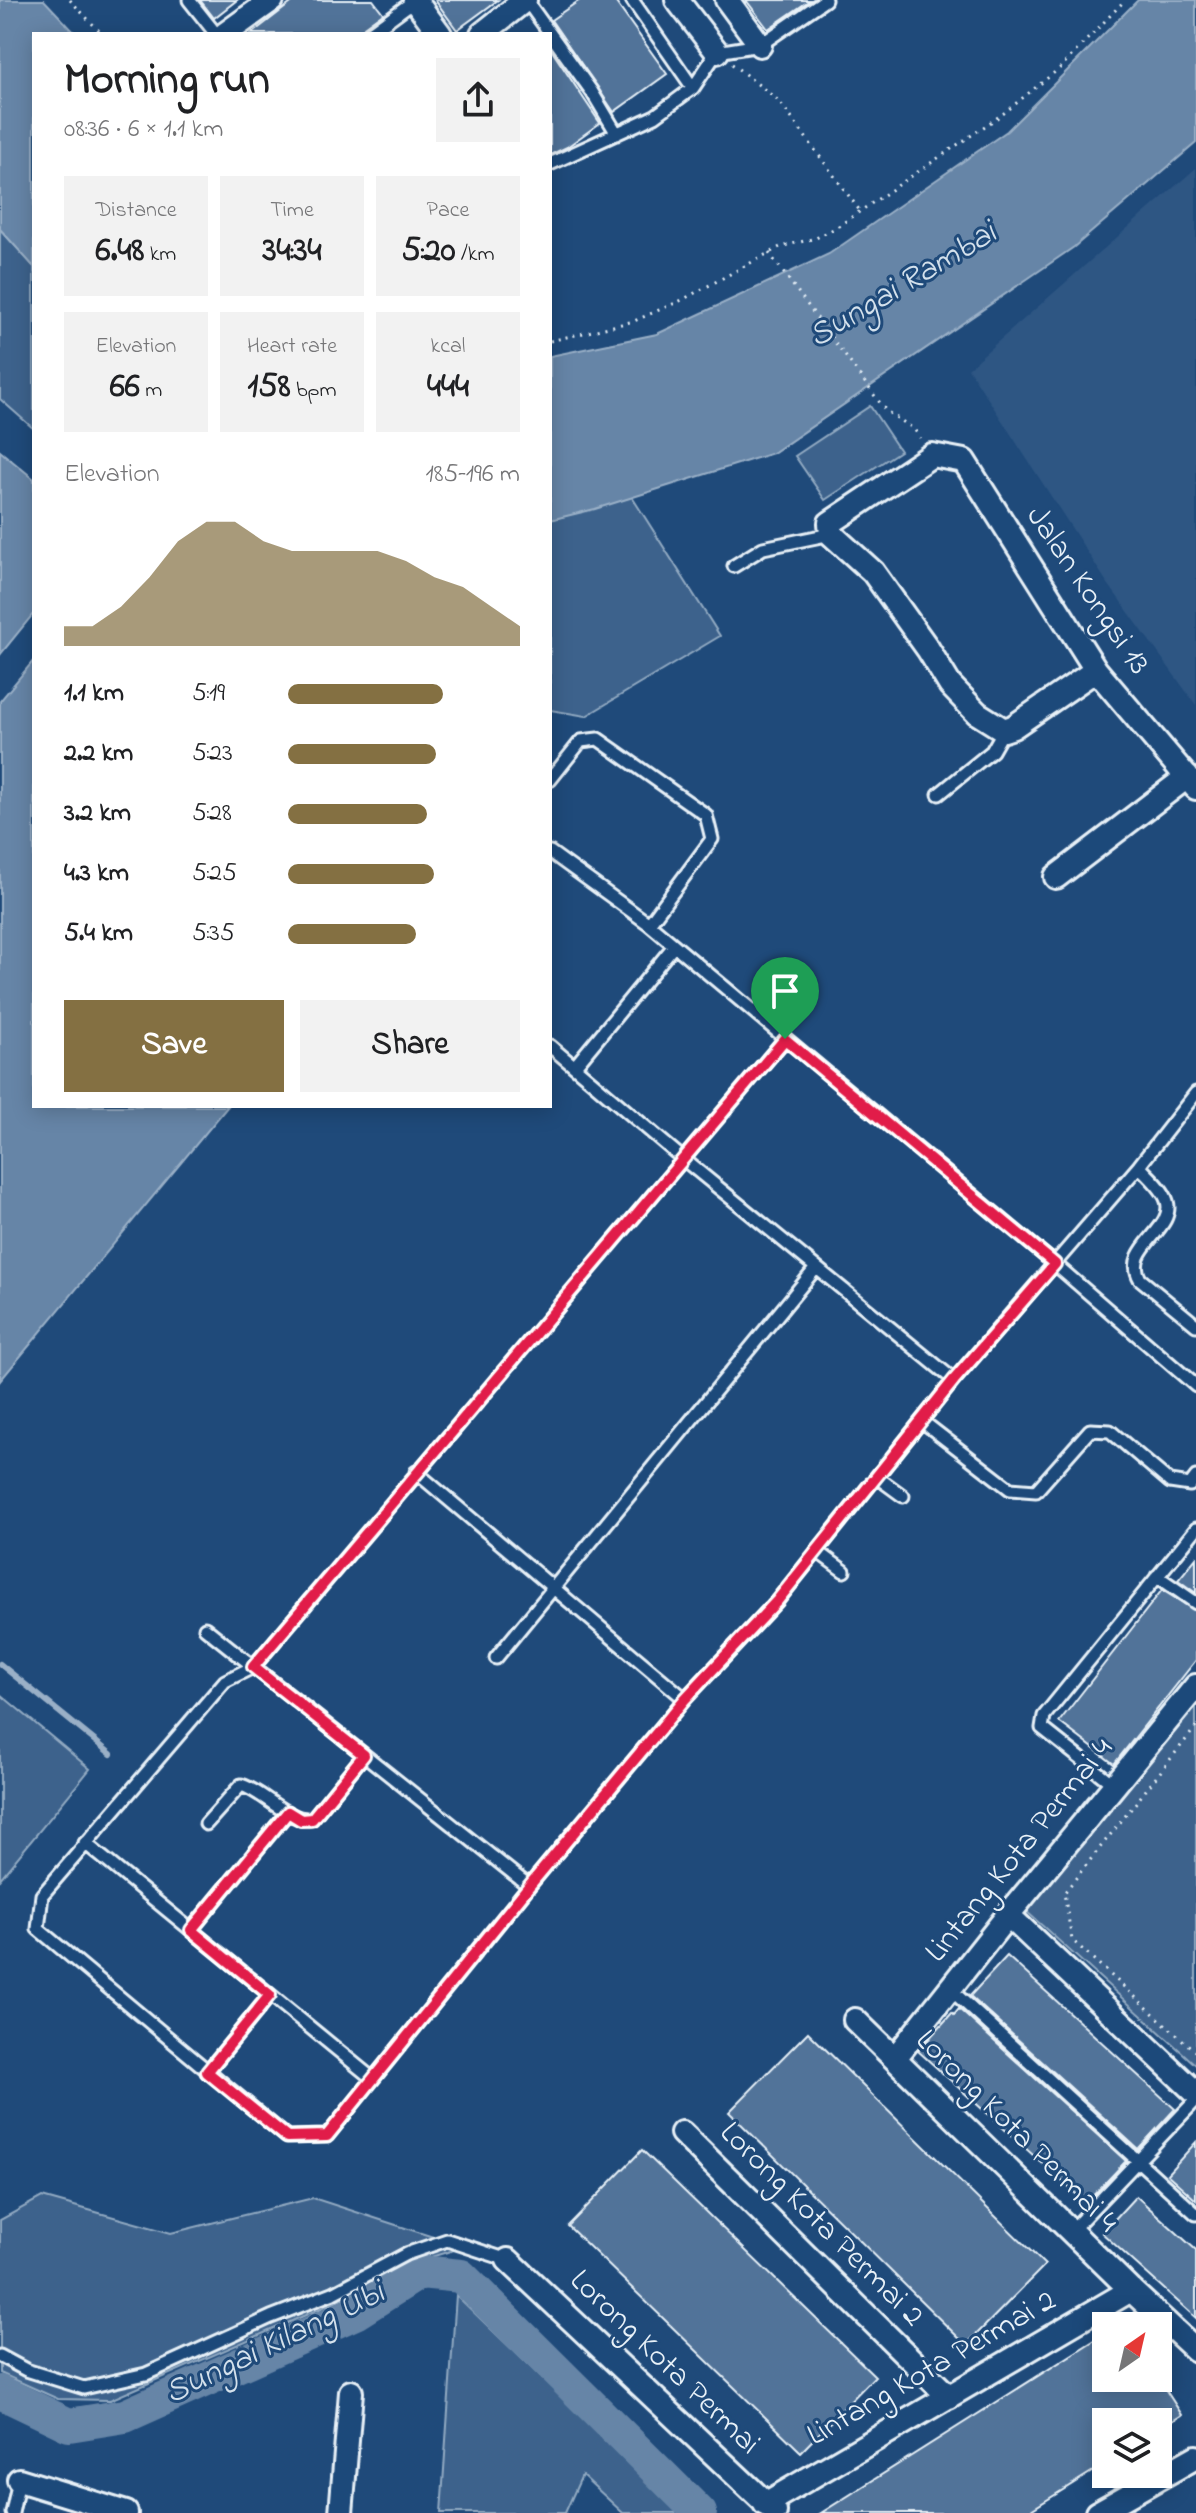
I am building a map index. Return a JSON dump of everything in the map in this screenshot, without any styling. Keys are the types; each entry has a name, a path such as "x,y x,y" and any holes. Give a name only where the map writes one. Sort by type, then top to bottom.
{"street":[{"path":"228,32 272,0"},
{"path":"415,0 439,32"},
{"path":"485,32 526,0"},
{"path":"677,0 717,52"},
{"path":"727,0 760,45"},
{"path":"932,455 830,523 831,534 873,572 950,685 977,713 1004,730 1013,727 1096,670"},
{"name":"Jalan Kongsi 13","path":"932,455 964,461 1096,670 1191,782"},
{"path":"1056,877 1191,782"},
{"name":"Lintang Kota Permai 4","path":"895,2058 1196,1686"},
{"path":"1008,1915 1196,2093"},
{"name":"Lorong Kota Permai 4","path":"855,2020 1131,2290"},
{"name":"Lorong Kota Permai 2","path":"682,2133 949,2397"},
{"name":"Lorong Kota Permai","path":"508,2260 770,2508"},
{"path":"1131,2290 1196,2350"},
{"name":"Lintang Kota Permai 2","path":"770,2508 949,2397 1131,2290"},
{"path":"341,2513 351,2392"},
{"path":"1097,2513 1196,2457"},
{"path":"19,2480 126,2513"}],"lane":[{"path":"189,0 214,32"},
{"path":"372,32 415,0"},
{"path":"526,0 549,32"},
{"path":"632,0 693,88"},
{"path":"552,163 655,116 693,88 717,52 760,45 825,0"},
{"path":"552,36 592,92 617,134"},
{"path":"734,566 763,548 831,534"},
{"path":"939,794 992,751 1004,730"},
{"path":"552,777 581,741 598,739 706,815 712,839 649,924"},
{"path":"552,853 649,924 1196,1385"},
{"path":"575,1066 673,947"},
{"path":"785,1039 253,1667 225,1681 42,1895 38,1929 287,2137 327,2136 529,1886 685,1699 777,1601 954,1380 1139,1166 1196,1093"},
{"path":"552,1048 954,1380"},
{"path":"1139,1166 1169,1204 1165,1218 1136,1259 1134,1270 1140,1279 1196,1325"},
{"path":"496,1658 816,1268"},
{"path":"922,1421 1010,1489 1036,1491 1090,1430 1110,1431 1170,1482 1190,1485 1196,1477"},
{"path":"416,1472 685,1699"},
{"path":"877,1477 903,1496"},
{"path":"1114,1785 1042,1728 1044,1716 1196,1529"},
{"path":"817,1551 844,1571"},
{"path":"1157,1576 1196,1603"},
{"path":"205,1628 529,1886"},
{"path":"206,1824 241,1785 256,1789 301,1820 312,1819 364,1755"},
{"path":"191,1930 288,1812"},
{"path":"85,1843 373,2079"},
{"path":"950,1989 1196,2214"},
{"path":"207,2072 270,1995"},
{"path":"1071,2231 1196,2100"},
{"path":"0,2356 26,2370 84,2388 146,2374 271,2317 333,2293 406,2254 447,2240 508,2260"},
{"path":"12,2513 19,2480"}],"path":[{"path":"70,0 100,32"},
{"path":"552,341 634,321 682,300 780,247 816,238 1004,113 1060,68 1125,0"},
{"path":"717,52 779,101 860,211"},
{"path":"769,253 886,411 914,429 932,455"},
{"path":"1196,1727 1064,1893 1072,1940 1196,2052"}],"shaded area":[{"path":"1196,168 1196,705 1106,581 968,368"},
{"path":"0,229 32,265 32,427 0,399"},
{"path":"870,406 900,451 825,500 795,456"},
{"path":"632,497 720,636 586,716 552,710 552,519"},
{"path":"0,1694 90,1769 0,1879"},
{"path":"1196,1702 1196,2065 1026,1911"},
{"path":"42,2197 171,2233 313,2198 464,2247 401,2266 363,2290 110,2400 58,2399 0,2373 0,2220"},
{"path":"456,2295 681,2513 623,2513 582,2475 565,2513 441,2513"}],"water":[{"path":"0,0 44,0 74,32 32,32 32,265 0,229"},
{"name":"Sungai Rambai","path":"1138,0 1196,0 1196,143 1074,247 773,453 552,520 552,356 657,334 829,254 1007,131"},
{"path":"0,451 32,477 32,615 0,655"},
{"path":"32,662 32,1108 226,1108 0,1381 0,701"}],"building":[{"path":"200,0 237,0 214,18"},
{"path":"295,0 373,0 383,13 362,32 254,32"},
{"path":"435,0 498,0 457,30"},
{"path":"580,0 614,0 667,74 614,112 551,20"},
{"path":"746,0 810,0 768,29"},
{"path":"552,51 600,123 552,154"},
{"path":"1196,1558 1196,1593 1178,1580"},
{"path":"1162,1590 1196,1611 1196,1660 1114,1764 1059,1722"},
{"path":"1007,1956 1175,2109 1138,2149 970,1996"},
{"path":"959,2009 1126,2161 1086,2203 918,2051"},
{"path":"808,2032 1045,2265 966,2345 729,2112"},
{"path":"1196,2142 1196,2200 1167,2174"},
{"path":"642,2150 875,2376 801,2452 568,2226"},
{"path":"1136,2196 1196,2250 1196,2318 1102,2233"},
{"path":"1092,2342 1092,2392 1167,2392 1182,2415 1172,2421 1172,2408 1092,2408 1092,2472 1026,2513 821,2513"}],"waterway":[{"path":"0,1664 111,1754"},
{"name":"Sungai Kilang Ubi","path":"0,2392 69,2425 125,2416 355,2313 420,2272 461,2276 700,2513"}],"route":[{"path":"785,1039 1055,1264 954,1380 777,1601 685,1699 327,2136 287,2137 207,2072 270,1995 191,1930 288,1812 301,1820 312,1819 364,1755 253,1667 785,1039"}]}
